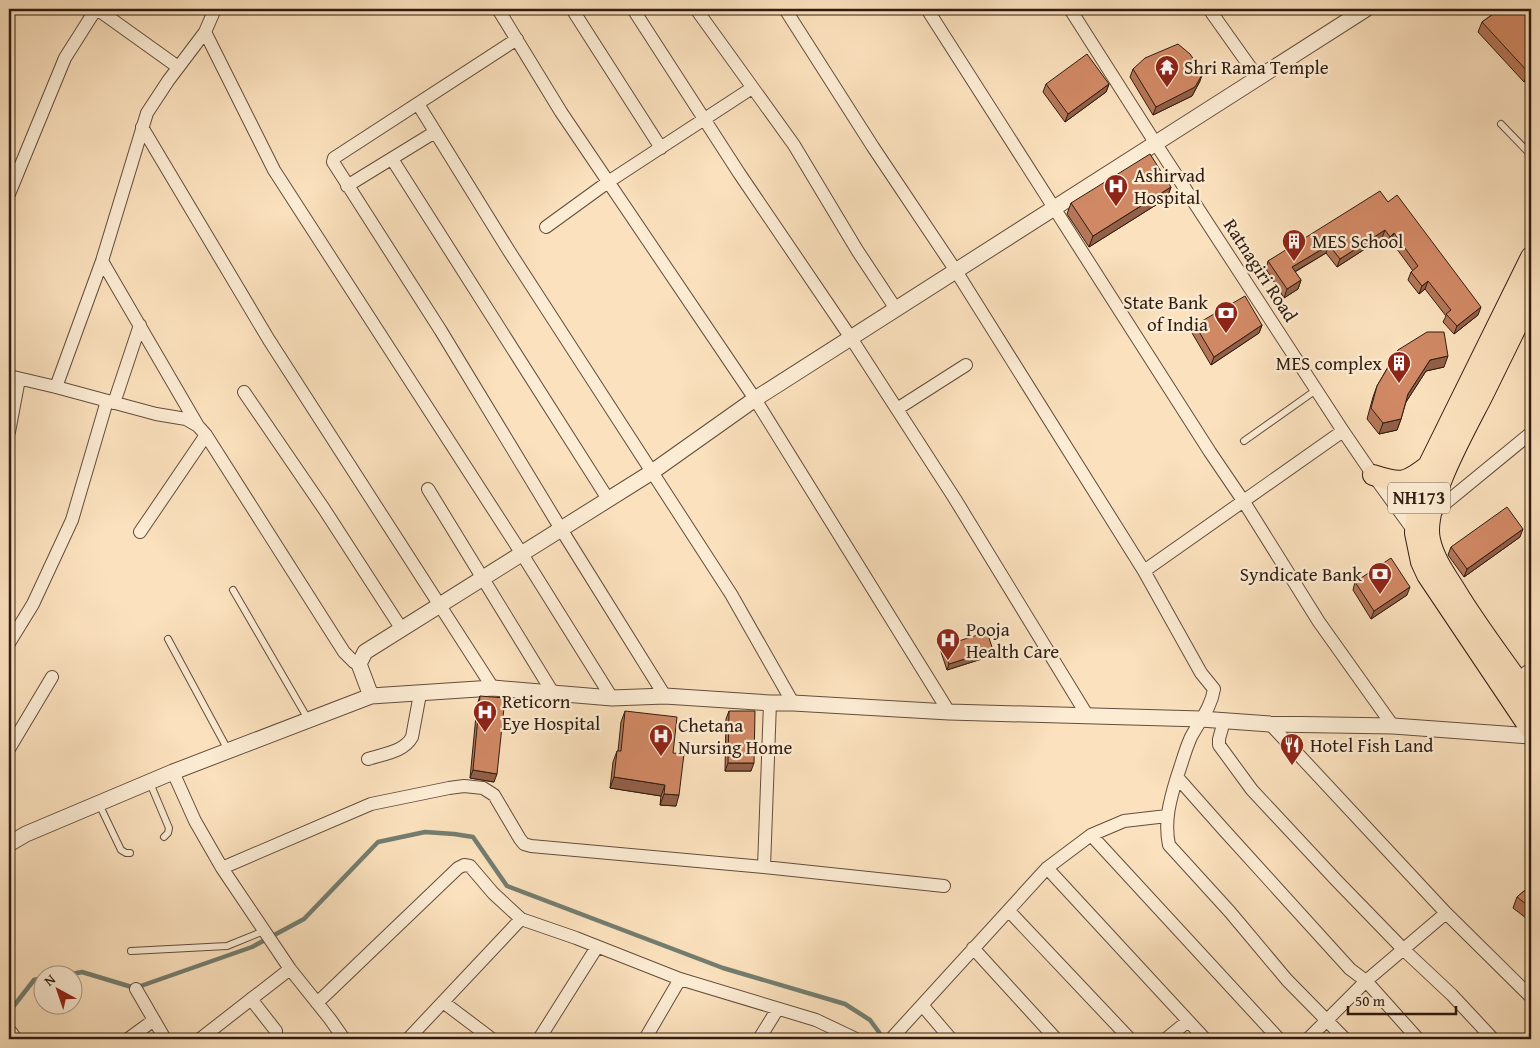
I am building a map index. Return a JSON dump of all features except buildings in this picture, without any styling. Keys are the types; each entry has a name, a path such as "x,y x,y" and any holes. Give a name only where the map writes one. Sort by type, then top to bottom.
{"highway":[{"name":"NH173","path":"1531,257 1428,466 1416,513 1423,538 1478,627 1524,674 1531,700"},
{"name":"NH173","path":"1531,298 1450,462 1430,515 1428,532 1423,538 1422,562 1427,575 1531,730"},
{"path":"1373,475 1392,481 1405,481 1414,478 1428,466"}],"street":[{"path":"9,194 65,58 97,9 178,67"},
{"path":"56,387 102,261 147,113 178,67 206,32 215,9"},
{"path":"498,9 560,112 756,399 950,712"},
{"path":"572,9 661,148"},
{"path":"632,9 897,409 955,499 1087,715"},
{"path":"696,9 794,145 857,250 896,309"},
{"path":"785,9 873,147 956,271 1144,571 1201,672 1214,689 1210,706 1201,719 1183,757 1171,793 1167,816 1169,845 1230,912 1287,980 1345,1039"},
{"path":"927,9 1319,622 1392,726"},
{"name":"Ratnagiri Road","path":"1070,9 1343,431 1373,475 1423,538"},
{"path":"1209,9 1258,78"},
{"path":"370,696 360,664 365,652 652,472 756,399 1156,144 1361,10"},
{"path":"206,32 274,170 522,554 612,698"},
{"path":"517,39 334,158 333,162 441,331 665,696"},
{"path":"546,227 608,182 752,88"},
{"path":"418,104 509,251 730,594 793,703"},
{"path":"142,127 269,340 493,688"},
{"path":"347,186 435,132"},
{"path":"392,159 608,500"},
{"path":"102,261 202,430 344,652 354,662 360,664"},
{"path":"9,642 33,604 72,520 110,402 140,325"},
{"path":"897,409 966,365"},
{"path":"9,432 14,378 56,387 156,414 186,419 202,430"},
{"path":"244,392 324,509 401,628"},
{"path":"140,532 202,430"},
{"path":"1144,571 1343,431"},
{"path":"1430,515 1531,433"},
{"path":"428,489 553,693"},
{"path":"9,749 52,677"},
{"path":"9,844 26,834 150,781 370,696 493,688 612,698 665,696 950,712 1201,719 1270,724 1392,726 1531,736"},
{"path":"368,759 404,747 409,743 412,737 420,694"},
{"path":"764,867 770,703"},
{"path":"1224,721 1219,745 1252,790 1404,950 1452,995 1493,1039"},
{"path":"1270,724 1446,913 1531,997"},
{"path":"173,772 195,821 222,868 290,969 344,1039"},
{"path":"1177,776 1350,969 1366,981 1418,1039"},
{"path":"222,868 371,804 449,788 475,786 489,790 494,795 520,839 524,844 530,846 764,867 944,886"},
{"path":"892,1038 1047,868 1091,835 1124,821 1167,816"},
{"path":"1091,835 1279,1039"},
{"path":"317,1003 458,868 464,865 470,866 492,893 521,919 680,979 777,1010 816,1020 856,1039"},
{"path":"1047,868 1205,1039"},
{"path":"1009,911 1130,1039"},
{"path":"1308,1039 1366,981 1446,913"},
{"path":"408,1039 521,919"},
{"path":"539,1039 597,947"},
{"path":"973,948 1056,1039"},
{"path":"200,1039 290,969"},
{"path":"644,1039 680,979"},
{"path":"136,989 165,1039"},
{"path":"251,999 276,1031 276,1035 272,1039"},
{"path":"443,1002 492,1039"},
{"path":"922,1005 952,1039"},
{"path":"759,1039 777,1010"},
{"path":"128,1039 154,1020"},
{"path":"1166,1039 1188,1021"}],"lane":[{"path":"1501,124 1531,155"},
{"path":"1244,441 1316,390"},
{"path":"233,590 309,720"},
{"path":"168,639 228,751"},
{"path":"150,781 169,828 168,833 164,837"},
{"path":"98,803 121,850 130,854"},
{"path":"131,952 227,946 267,934"}],"waterway":[{"path":"82,972 135,988 252,947 304,919 378,842 425,832 454,834 473,837 507,886 723,968 845,1004 870,1020 884,1039"},
{"path":"9,1012 32,983"}],"place":[{"name":"Shri Rama Temple","path":"1167,88"},
{"name":"Ashirvad Hospital","path":"1116,207"},
{"name":"MES School","path":"1294,262"},
{"name":"State Bank of India","path":"1226,334"},
{"name":"MES complex","path":"1399,384"},
{"name":"Syndicate Bank","path":"1380,595"},
{"name":"Pooja Health Care","path":"948,661"},
{"name":"Reticorn Eye Hospital","path":"485,733"},
{"name":"Chetana Nursing Home","path":"661,757"},
{"name":"Hotel Fish Land","path":"1292,766"}]}
